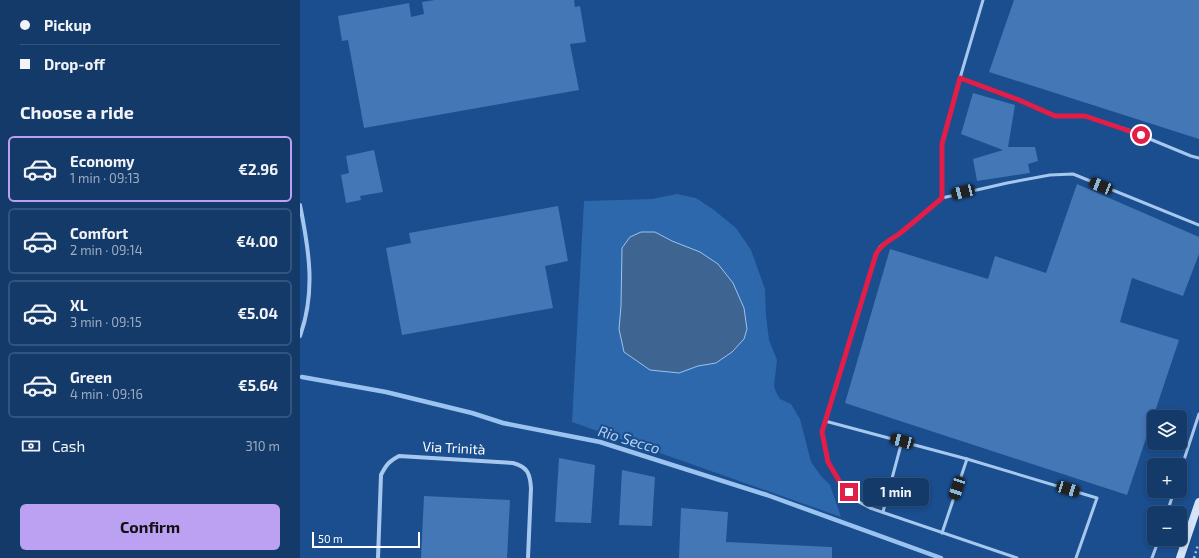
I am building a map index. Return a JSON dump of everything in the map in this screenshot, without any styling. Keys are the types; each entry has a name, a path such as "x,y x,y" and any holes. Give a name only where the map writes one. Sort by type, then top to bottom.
{"main road":[{"path":"1180,558 1199,502"}],"street":[{"path":"300,205 308,253 310,279 309,304 300,336"},
{"name":"Via Trinità","path":"378,558 382,475 386,465 391,460 399,456 513,463 520,465 526,470 530,478 531,488 528,558"}],"lane":[{"path":"942,198 942,144 983,0"},
{"path":"960,78 1019,100 1055,116 1085,116 1128,130 1199,158"},
{"path":"1016,558 870,508 857,501 841,484 828,462 822,432 876,254 880,247 898,235 942,198 1014,182 1050,176 1073,174 1199,225"},
{"path":"1185,458 1199,414"},
{"path":"825,421 967,458 1097,498 1076,558"},
{"path":"883,512 902,441"},
{"path":"942,533 967,458"},
{"path":"1152,558 1156,546"}],"path":[{"path":"1194,558 1199,540"}],"shaded area":[{"path":"677,194 696,198 714,210 736,228 751,250 765,289 769,340 777,360 774,386 776,392 780,399 791,404 800,419 811,462 821,476 830,485 841,517 572,422 584,201 652,199"},
{"path":"641,232 655,232 672,241 700,252 718,264 733,283 744,308 747,329 744,339 732,352 716,363 698,366 679,373 650,370 624,352 619,329 622,248 630,237"}],"building":[{"path":"435,0 574,0 575,7 580,6 586,42 570,44 579,90 364,128 348,40 342,41 338,16 409,3 411,17 424,14 422,2"},
{"path":"1014,0 1199,0 1199,139 989,72"},
{"path":"973,93 1015,105 1008,147 1035,147 1038,161 1028,164 1030,173 977,181 973,159 1003,150 961,134"},
{"path":"374,150 383,192 360,196 361,200 346,203 341,175 349,173 346,156"},
{"path":"1077,184 1199,237 1199,254 1183,296 1132,278 1120,322 1179,340 1156,410 1147,410 1147,435 1127,495 845,403 890,249 988,279 995,256 1046,273"},
{"path":"558,206 568,261 545,266 553,308 402,335 386,248 411,243 409,233"},
{"path":"559,458 595,465 591,523 555,522"},
{"path":"622,470 655,477 652,526 619,525"},
{"path":"424,496 510,500 507,558 421,558"},
{"path":"681,508 728,512 726,542 832,547 832,558 679,558"}],"waterway":[{"name":"Rio Secco","path":"302,377 386,392 472,413 503,423 600,442 767,495 941,558"}],"route":[{"path":"849,492 841,484 828,462 822,432 876,254 880,247 898,235 942,198 942,144 960,78 1019,100 1055,116 1085,116 1141,135"}]}
